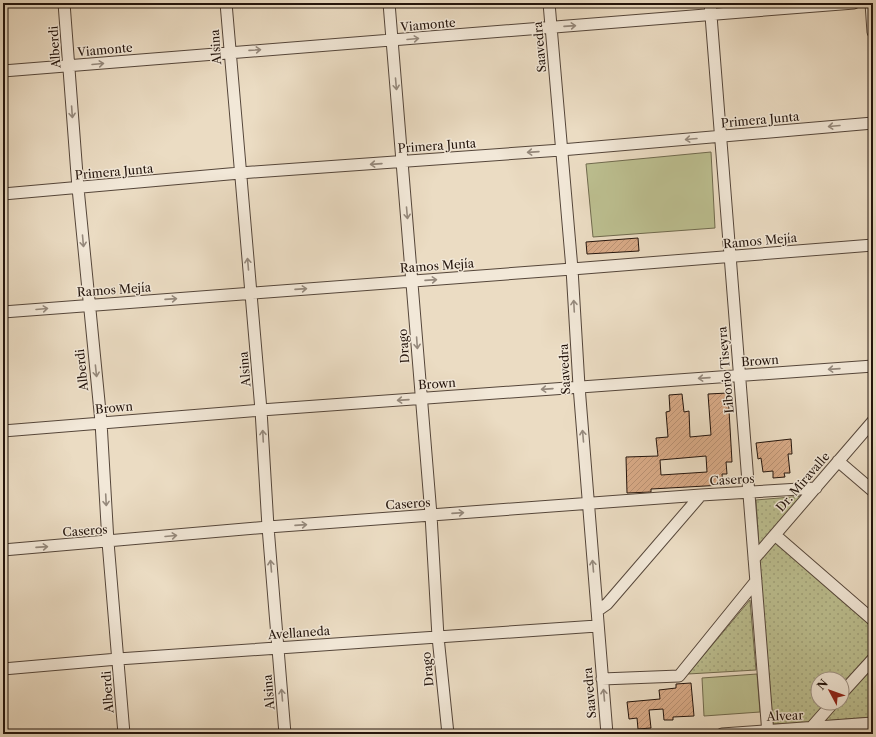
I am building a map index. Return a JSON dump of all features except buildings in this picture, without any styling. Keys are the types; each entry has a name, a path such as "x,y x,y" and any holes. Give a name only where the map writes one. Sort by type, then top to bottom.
{"street":[{"name":"Alberdi","path":"64,3 78,188 101,422 108,542 124,734"},
{"name":"Alsina","path":"226,3 229,52 261,410 268,527 285,734"},
{"name":"Drago","path":"389,3 432,515 438,637 448,734"},
{"name":"Saavedra","path":"549,3 572,269 597,626 607,734"},
{"name":"Liborio Tiseyra","path":"710,3 767,732"},
{"name":"Viamonte","path":"3,71 854,3"},
{"path":"871,3 873,32"},
{"name":"Primera Junta","path":"3,194 240,173 561,150 873,123"},
{"name":"Ramos Mejía","path":"3,312 572,269 873,244"},
{"name":"Brown","path":"3,430 579,386 873,366"},
{"name":"Dr. Miravalle","path":"754,559 873,421"},
{"path":"838,461 873,491"},
{"name":"Caseros","path":"3,550 268,527 700,495 816,488"},
{"path":"597,611 607,604 700,495"},
{"path":"775,535 873,620"},
{"path":"602,679 678,676 756,581"},
{"name":"Avellaneda","path":"3,669 118,659 597,626"},
{"path":"850,684 873,659"},
{"path":"810,729 826,711"},
{"name":"Alvear","path":"722,734 810,729 873,723"}],"green space":[{"path":"711,152 715,228 593,237 586,164"},
{"path":"803,496 759,547 756,500"},
{"path":"776,542 873,626 873,650 850,676 850,671 810,671 810,711 819,711 808,723 773,724 759,560"},
{"path":"750,600 756,670 688,674"},
{"path":"873,665 873,717 824,721 833,711 850,711 850,691"},
{"path":"757,674 760,712 704,716 702,678"}]}
